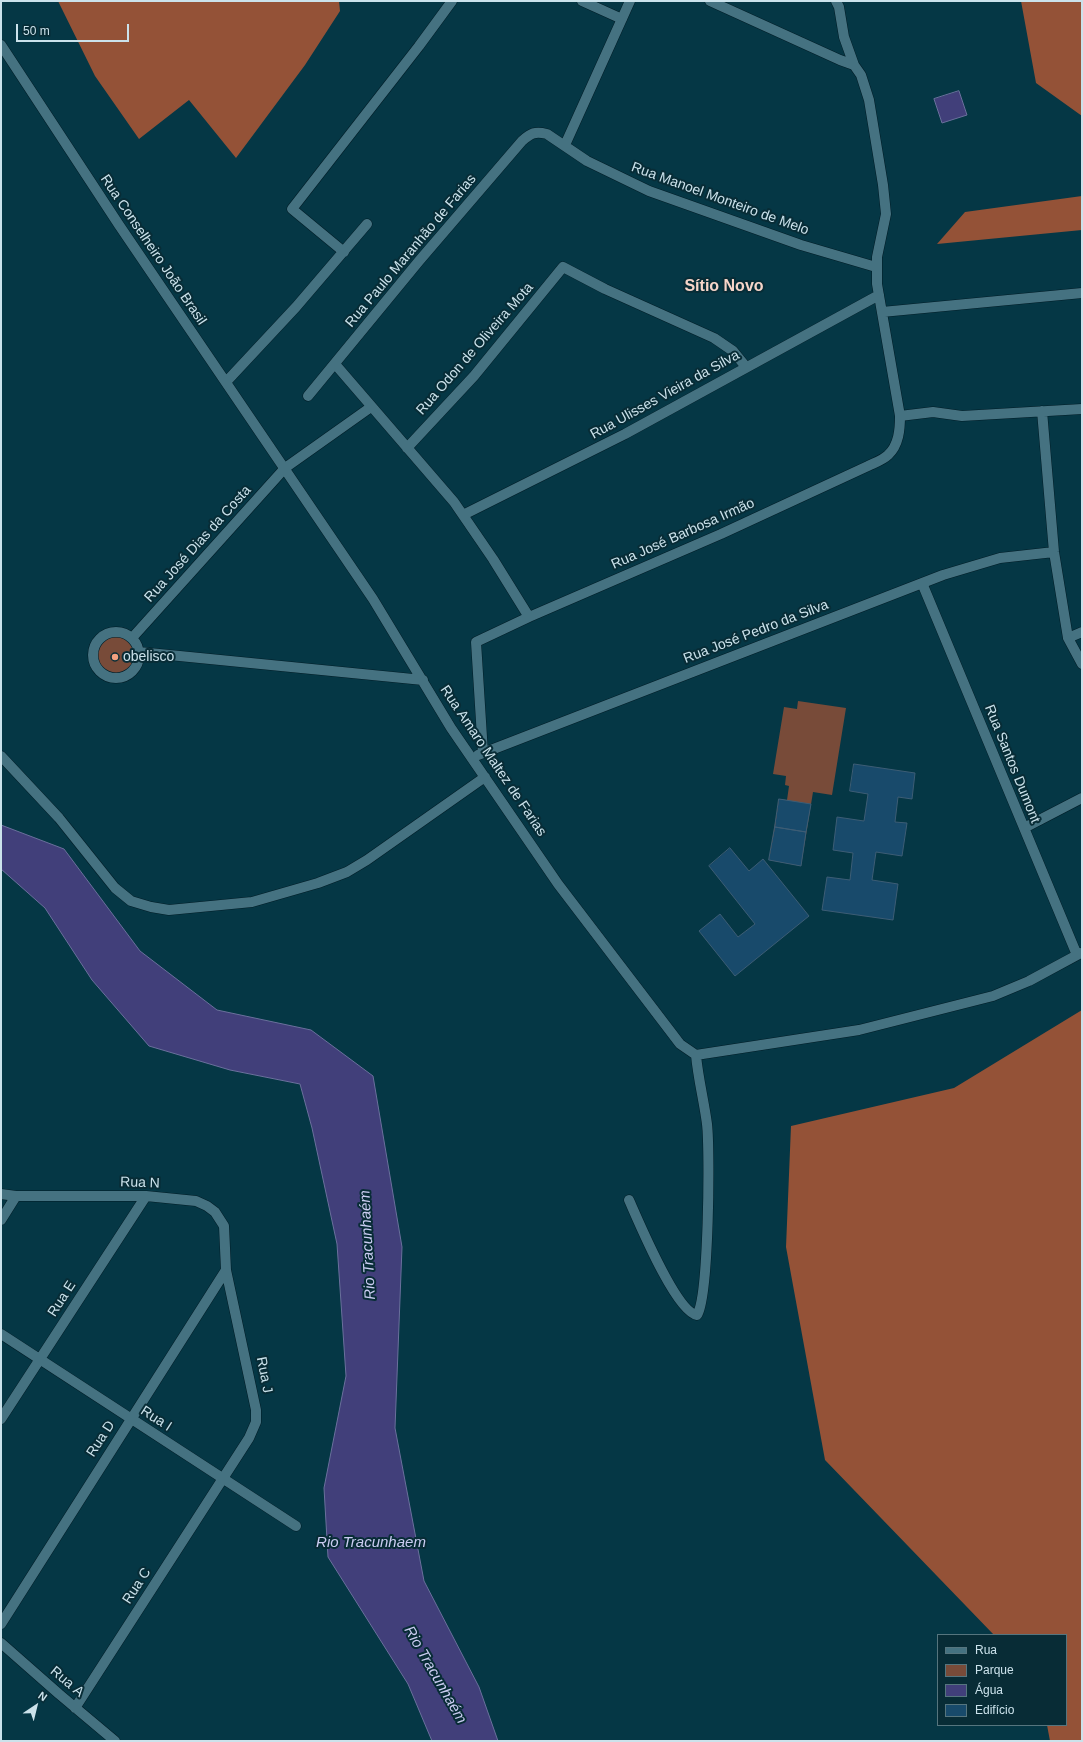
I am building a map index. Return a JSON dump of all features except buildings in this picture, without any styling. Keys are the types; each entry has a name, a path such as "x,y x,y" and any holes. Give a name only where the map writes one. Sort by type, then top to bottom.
{"street":[{"path":"344,252 292,209 419,46 452,1"},
{"path":"582,1 622,19"},
{"path":"564,145 630,1"},
{"path":"710,1 854,65"},
{"path":"836,1 839,7 844,37 854,65 861,75 869,100 886,214 876,267 877,284 900,416 933,412 962,416 1082,410"},
{"name":"Rua Conselheiro João Brasil","path":"1,45 119,225 284,468"},
{"name":"Rua Manoel Monteiro de Melo","path":"540,132 547,134 587,161 650,191 801,245 876,267"},
{"name":"Rua Paulo Maranhão de Farias","path":"308,396 419,261 522,141 531,133 540,132"},
{"path":"226,382 296,307 368,224"},
{"name":"Rua Odon de Oliveira Mota","path":"407,448 474,376 563,267 714,338 733,351 746,367"},
{"path":"882,312 1082,294"},
{"name":"Rua Ulisses Vieira da Silva","path":"463,515 625,434 879,295"},
{"path":"335,364 454,502 493,559 529,617"},
{"name":"Rua José Dias da Costa","path":"132,638 284,468 371,407"},
{"path":"1042,412 1054,552 1068,638 1082,664"},
{"name":"Rua José Barbosa Irmão","path":"483,753 476,642 529,617 721,534 868,466 888,455 896,443 900,433 900,416"},
{"name":"Rua Amaro Maltez de Farias","path":"284,468 373,599 451,728 558,884 680,1044 696,1055"},
{"name":"Rua José Pedro da Silva","path":"472,758 943,575 1000,558 1054,552"},
{"name":"Rua Santos Dumont","path":"922,583 1024,828 1079,954"},
{"path":"112,632 126,634 132,638 139,652 135,668 122,677 114,678 106,676 95,665 93,659 93,651 99,638 112,632"},
{"path":"1068,638 1082,632"},
{"path":"139,652 423,680"},
{"path":"1,756 59,818 115,888 131,901 151,907 169,910 252,902 318,883 347,872 367,860 485,777"},
{"path":"1024,828 1082,798"},
{"path":"629,1200 660,1268 672,1290 690,1311 697,1314 702,1302 705,1276 709,1151 707,1124 698,1077 696,1055 859,1030 993,996 1029,981 1079,954"},
{"name":"Rua N","path":"1,1194 16,1196 146,1196 196,1201 215,1212 224,1226 226,1270"},
{"path":"1,1220 16,1196"},
{"name":"Rua E","path":"1,1419 146,1196"},
{"name":"Rua D","path":"1,1624 226,1270"},
{"name":"Rua J","path":"223,1479 253,1431 256,1422 256,1410 226,1270"},
{"name":"Rua I","path":"1,1334 296,1526"},
{"name":"Rua C","path":"75,1708 223,1479"},
{"name":"Rua A","path":"1,1643 75,1708 116,1741"}],"green space":[{"path":"112,632 120,632 129,636 135,642 139,655 135,668 129,674 120,678 112,678 103,674 97,668 93,659 93,651 97,642 103,636"},
{"path":"798,701 846,708 832,795 813,792 801,866 769,860 779,799 787,800 789,786 785,785 786,776 773,774 784,707 797,709"}],"shaded area":[{"path":"58,1 339,1 340,11 305,65 236,158 189,100 139,139 95,76"},
{"path":"1021,1 1082,1 1082,116 1036,83"},
{"path":"1082,196 1082,230 937,244 965,212"},
{"path":"1082,1010 1082,1741 1050,1741 1047,1726 1067,1726 1067,1634 993,1634 825,1460 786,1247 791,1126 954,1088"}],"water":[{"path":"959,91 967,115 942,123 934,99"},
{"name":"Rio Tracunhaem","path":"1,825 64,849 140,951 217,1010 311,1030 373,1076 402,1247 395,1428 424,1581 479,1687 498,1741 432,1741 408,1684 328,1557 324,1488 346,1376 337,1244 312,1128 300,1084 230,1070 149,1046 92,980 45,908 1,869"}],"place":[{"name":"obelisco","path":"115,657"}],"district":[{"name":"Sítio Novo","path":"724,287"}],"water label":[{"name":"Rio Tracunhaém","path":"368,1245"},
{"name":"Rio Tracunhaém","path":"435,1675"}]}
